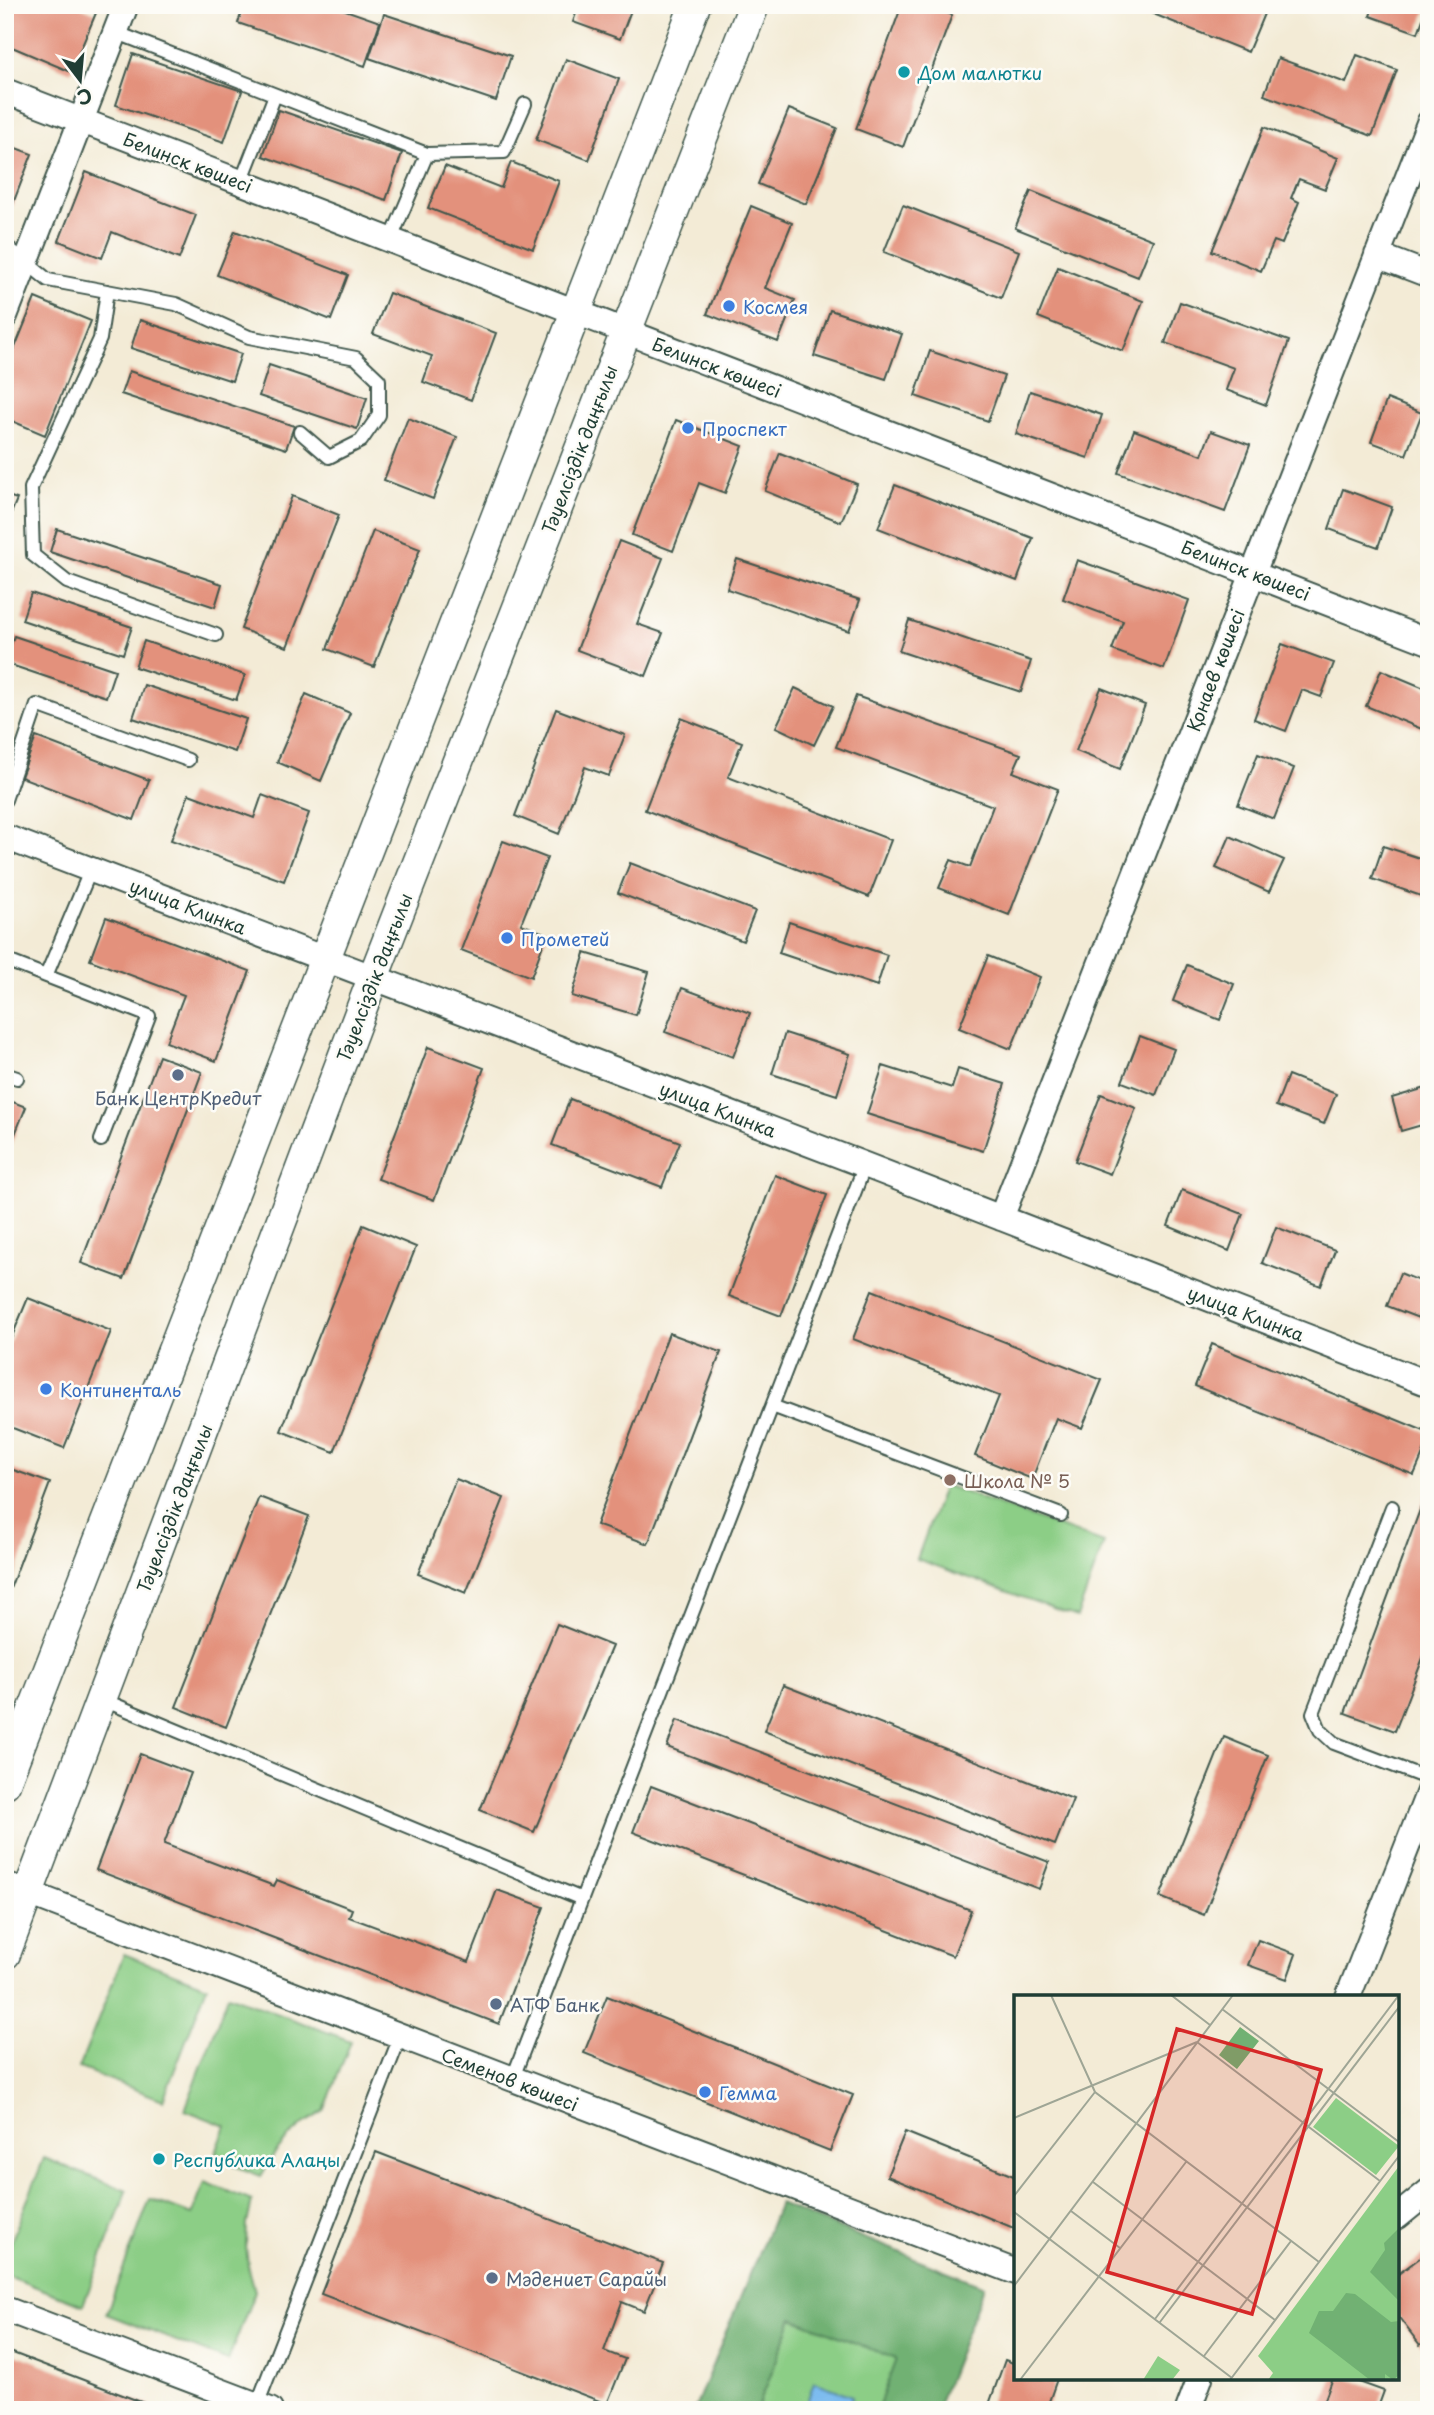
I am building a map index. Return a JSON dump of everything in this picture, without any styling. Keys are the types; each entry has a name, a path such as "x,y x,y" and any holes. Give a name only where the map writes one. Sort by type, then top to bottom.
{"street":[{"path":"5,316 126,5"},
{"path":"5,1783 695,5"},
{"name":"Тәуелсіздік даңғылы","path":"5,1954 17,1889 102,1699 373,978 754,5"},
{"name":"Белинск көшесі","path":"5,92 1429,642"},
{"name":"Қонаев көшесі","path":"1001,1218 1429,123"},
{"path":"1377,255 1429,275"},
{"name":"улица Клинка","path":"5,837 1429,1384"},
{"path":"1349,1995 1429,1791"},
{"name":"Семенов көшесі","path":"17,1889 1014,2271"},
{"path":"1399,2215 1429,2192"},
{"path":"5,2309 263,2407"},
{"path":"1188,2410 1199,2380"}],"lane":[{"path":"115,32 427,154 504,152 526,104"},
{"path":"241,182 275,95"},
{"path":"391,239 427,154"},
{"path":"5,245 48,280 176,304 249,337 356,358 379,380 379,415 361,442 328,457 300,432"},
{"path":"107,291 100,339 31,488 33,555 67,582 216,635"},
{"path":"5,800 37,705 188,760"},
{"path":"46,976 91,869"},
{"path":"5,960 149,1016 101,1140"},
{"path":"512,2080 864,1165"},
{"path":"772,1406 1061,1515"},
{"path":"1392,1507 1313,1713 1320,1730 1334,1743 1429,1779"},
{"path":"102,1699 582,1899"},
{"path":"263,2407 400,2037"}],"green space":[{"path":"944,1485 1104,1543 1077,1617 917,1559"},
{"path":"124,1954 207,1986 163,2100 79,2068"},
{"path":"228,1995 351,2041 324,2111 302,2125 287,2139 261,2176 214,2158 226,2126 185,2110"},
{"path":"44,2158 127,2191 83,2305 5,2275 5,2257"},
{"path":"205,2182 252,2201 246,2245 255,2291 228,2361 106,2314 150,2199 192,2215"},
{"path":"779,2204 984,2286 936,2410 694,2410"},
{"path":"779,2204 984,2286 936,2410 877,2410 896,2359 793,2318 757,2410 694,2410"}],"water":[{"path":"814,2382 853,2396 848,2410 804,2410"}],"building":[{"path":"5,5 76,5 96,13 71,72 5,44"},
{"path":"244,5 331,5 380,22 365,66 238,23"},
{"path":"579,5 633,5 620,39 573,22"},
{"name":"Дом малютки","path":"902,5 925,5 952,15 903,147 856,129"},
{"path":"1131,5 1258,5 1266,9 1248,52"},
{"path":"1374,5 1428,5 1418,33 1370,16"},
{"path":"384,14 511,56 496,101 369,58"},
{"path":"133,54 242,91 224,142 116,105"},
{"path":"1357,55 1397,70 1372,136 1264,95 1278,58 1346,83"},
{"path":"566,59 619,79 589,160 536,140"},
{"path":"789,109 837,128 806,204 758,184"},
{"path":"279,110 402,153 386,200 263,156"},
{"path":"1264,127 1338,158 1325,189 1299,179 1291,198 1299,202 1282,244 1274,241 1261,271 1212,251"},
{"path":"5,144 32,154 12,206 5,204"},
{"path":"511,162 559,181 533,249 428,208 445,166 501,188"},
{"path":"86,172 196,215 179,259 112,232 102,258 59,241"},
{"path":"1031,191 1153,240 1138,277 1015,228"},
{"path":"903,205 1019,251 1001,298 884,252"},
{"path":"751,206 792,223 765,288 795,300 778,342 707,314"},
{"path":"235,231 348,275 331,320 217,275"},
{"path":"1058,267 1143,301 1123,351 1038,317"},
{"path":"389,293 496,333 471,400 423,382 432,356 373,334"},
{"path":"35,298 91,321 45,435 5,418 5,372"},
{"path":"1180,302 1289,341 1266,405 1226,390 1234,368 1165,343"},
{"path":"830,310 902,334 886,379 814,356"},
{"path":"140,320 241,354 232,381 131,348"},
{"path":"930,351 1004,376 988,421 915,396"},
{"path":"269,365 367,398 357,429 259,396"},
{"path":"129,371 294,426 286,449 121,394"},
{"path":"1030,391 1102,415 1088,458 1016,434"},
{"path":"1387,399 1422,413 1406,455 1371,442"},
{"path":"408,418 457,437 433,499 384,480"},
{"path":"676,420 743,446 725,493 699,483 673,551 632,535"},
{"path":"1134,430 1202,455 1211,431 1250,445 1225,512 1118,473"},
{"path":"780,453 857,484 841,522 765,491"},
{"path":"895,485 1033,538 1017,581 878,528"},
{"path":"1343,489 1392,507 1378,547 1329,529"},
{"path":"5,495 17,499 5,528"},
{"path":"292,496 339,515 287,647 241,629"},
{"path":"57,529 222,584 215,607 50,552"},
{"path":"373,531 420,549 374,667 327,649"},
{"path":"619,541 663,558 637,624 663,633 646,676 577,650"},
{"path":"737,559 860,600 849,631 727,589"},
{"path":"1077,560 1189,600 1164,669 1112,650 1123,621 1063,599"},
{"path":"31,593 132,627 123,654 22,620"},
{"path":"909,620 1031,661 1021,692 899,651"},
{"path":"14,636 115,670 106,697 5,663"},
{"path":"144,641 245,675 236,700 135,667"},
{"path":"1282,644 1334,663 1321,697 1302,690 1286,731 1254,719"},
{"path":"1381,670 1429,690 1429,732 1366,706"},
{"path":"144,685 246,719 235,752 133,718"},
{"path":"795,688 833,706 814,745 776,727"},
{"path":"1101,688 1145,705 1120,769 1076,751"},
{"path":"306,694 350,713 321,781 277,762"},
{"path":"856,696 1021,754 1013,772 1058,789 1009,915 939,888 951,860 970,867 993,806 836,747"},
{"path":"556,709 625,735 609,776 585,767 559,834 515,816"},
{"path":"681,718 742,742 728,777 891,840 869,897 645,810"},
{"path":"36,737 149,780 134,820 21,777"},
{"path":"1258,754 1294,768 1274,819 1238,805"},
{"path":"189,794 254,818 262,795 309,813 284,881 171,840"},
{"path":"1230,836 1284,860 1269,892 1216,868"},
{"path":"503,841 547,858 521,924 547,934 531,977 461,950"},
{"path":"1383,846 1429,861 1427,898 1372,879"},
{"path":"630,863 755,911 743,941 618,893"},
{"path":"106,917 250,971 216,1061 166,1042 184,995 90,960"},
{"path":"789,922 887,955 877,986 779,953"},
{"path":"585,953 649,972 636,1015 572,996"},
{"path":"988,956 1040,977 1011,1049 959,1028"},
{"path":"1187,965 1234,984 1220,1020 1173,1001"},
{"path":"682,988 750,1013 733,1057 665,1032"},
{"path":"785,1033 850,1054 837,1095 772,1074"},
{"path":"1140,1036 1174,1049 1156,1095 1122,1082"},
{"path":"428,1047 484,1068 434,1200 378,1179"},
{"path":"159,1056 202,1072 124,1279 81,1263"},
{"path":"883,1066 952,1088 958,1069 1005,1084 983,1151 867,1114"},
{"path":"1288,1075 1336,1094 1324,1124 1276,1106"},
{"path":"1429,1087 1429,1123 1401,1131 1392,1098"},
{"path":"1101,1094 1136,1108 1110,1174 1075,1161"},
{"path":"5,1099 26,1107 5,1159"},
{"path":"570,1099 680,1142 662,1187 552,1145"},
{"path":"775,1175 827,1195 781,1316 729,1296"},
{"path":"1182,1190 1243,1214 1229,1251 1168,1226"},
{"path":"363,1225 416,1247 334,1452 281,1431"},
{"path":"1276,1227 1335,1250 1321,1286 1262,1263"},
{"path":"1400,1273 1429,1285 1429,1322 1387,1306"},
{"path":"872,1290 1102,1380 1082,1428 1056,1418 1032,1479 975,1456 999,1396 853,1339"},
{"name":"Континенталь","path":"28,1298 111,1331 64,1448 5,1425 5,1353"},
{"path":"669,1333 721,1352 648,1544 596,1525"},
{"path":"1212,1344 1429,1433 1429,1440 1414,1475 1195,1386"},
{"path":"5,1467 50,1483 5,1602"},
{"path":"456,1479 504,1498 466,1593 418,1574"},
{"path":"1428,1488 1429,1642 1395,1731 1345,1713"},
{"path":"259,1497 309,1516 226,1727 176,1707"},
{"path":"557,1624 612,1646 534,1832 480,1810"},
{"path":"783,1685 1073,1799 1055,1845 764,1731"},
{"path":"677,1720 1049,1862 1039,1889 667,1747"},
{"path":"1224,1737 1268,1755 1204,1915 1160,1897"},
{"path":"140,1754 191,1773 164,1844 274,1886 277,1880 352,1909 349,1917 469,1962 497,1890 544,1907 499,2024 96,1870"},
{"path":"651,1786 971,1910 953,1956 633,1832"},
{"path":"1258,1940 1296,1954 1287,1979 1248,1965"},
{"path":"607,1996 853,2095 830,2151 584,2053"},
{"path":"905,2132 1014,2176 1014,2228 887,2176"},
{"name":"Мәдениет Сарайы","path":"376,2152 663,2263 644,2311 622,2302 604,2351 625,2359 607,2404 321,2294"},
{"path":"1429,2251 1429,2339 1420,2345 1399,2318 1399,2274"},
{"path":"5,2350 162,2410 13,2410 5,2407"},
{"path":"1005,2360 1014,2363 1014,2380 1057,2380 1046,2410 987,2410"},
{"path":"1332,2380 1354,2380 1384,2391 1377,2410 1321,2410"}],"place":[{"name":"Дом малютки","path":"904,72"},
{"name":"Космея","path":"729,306"},
{"name":"Проспект","path":"688,428"},
{"name":"Прометей","path":"507,938"},
{"name":"Банк ЦентрКредит","path":"178,1075"},
{"name":"Континенталь","path":"46,1389"},
{"name":"Школа № 5","path":"950,1480"},
{"name":"АТФ Банк","path":"496,2004"},
{"name":"Гемма","path":"705,2092"},
{"name":"Республика Алаңы","path":"159,2159"},
{"name":"Мәдениет Сарайы","path":"492,2278"}]}
